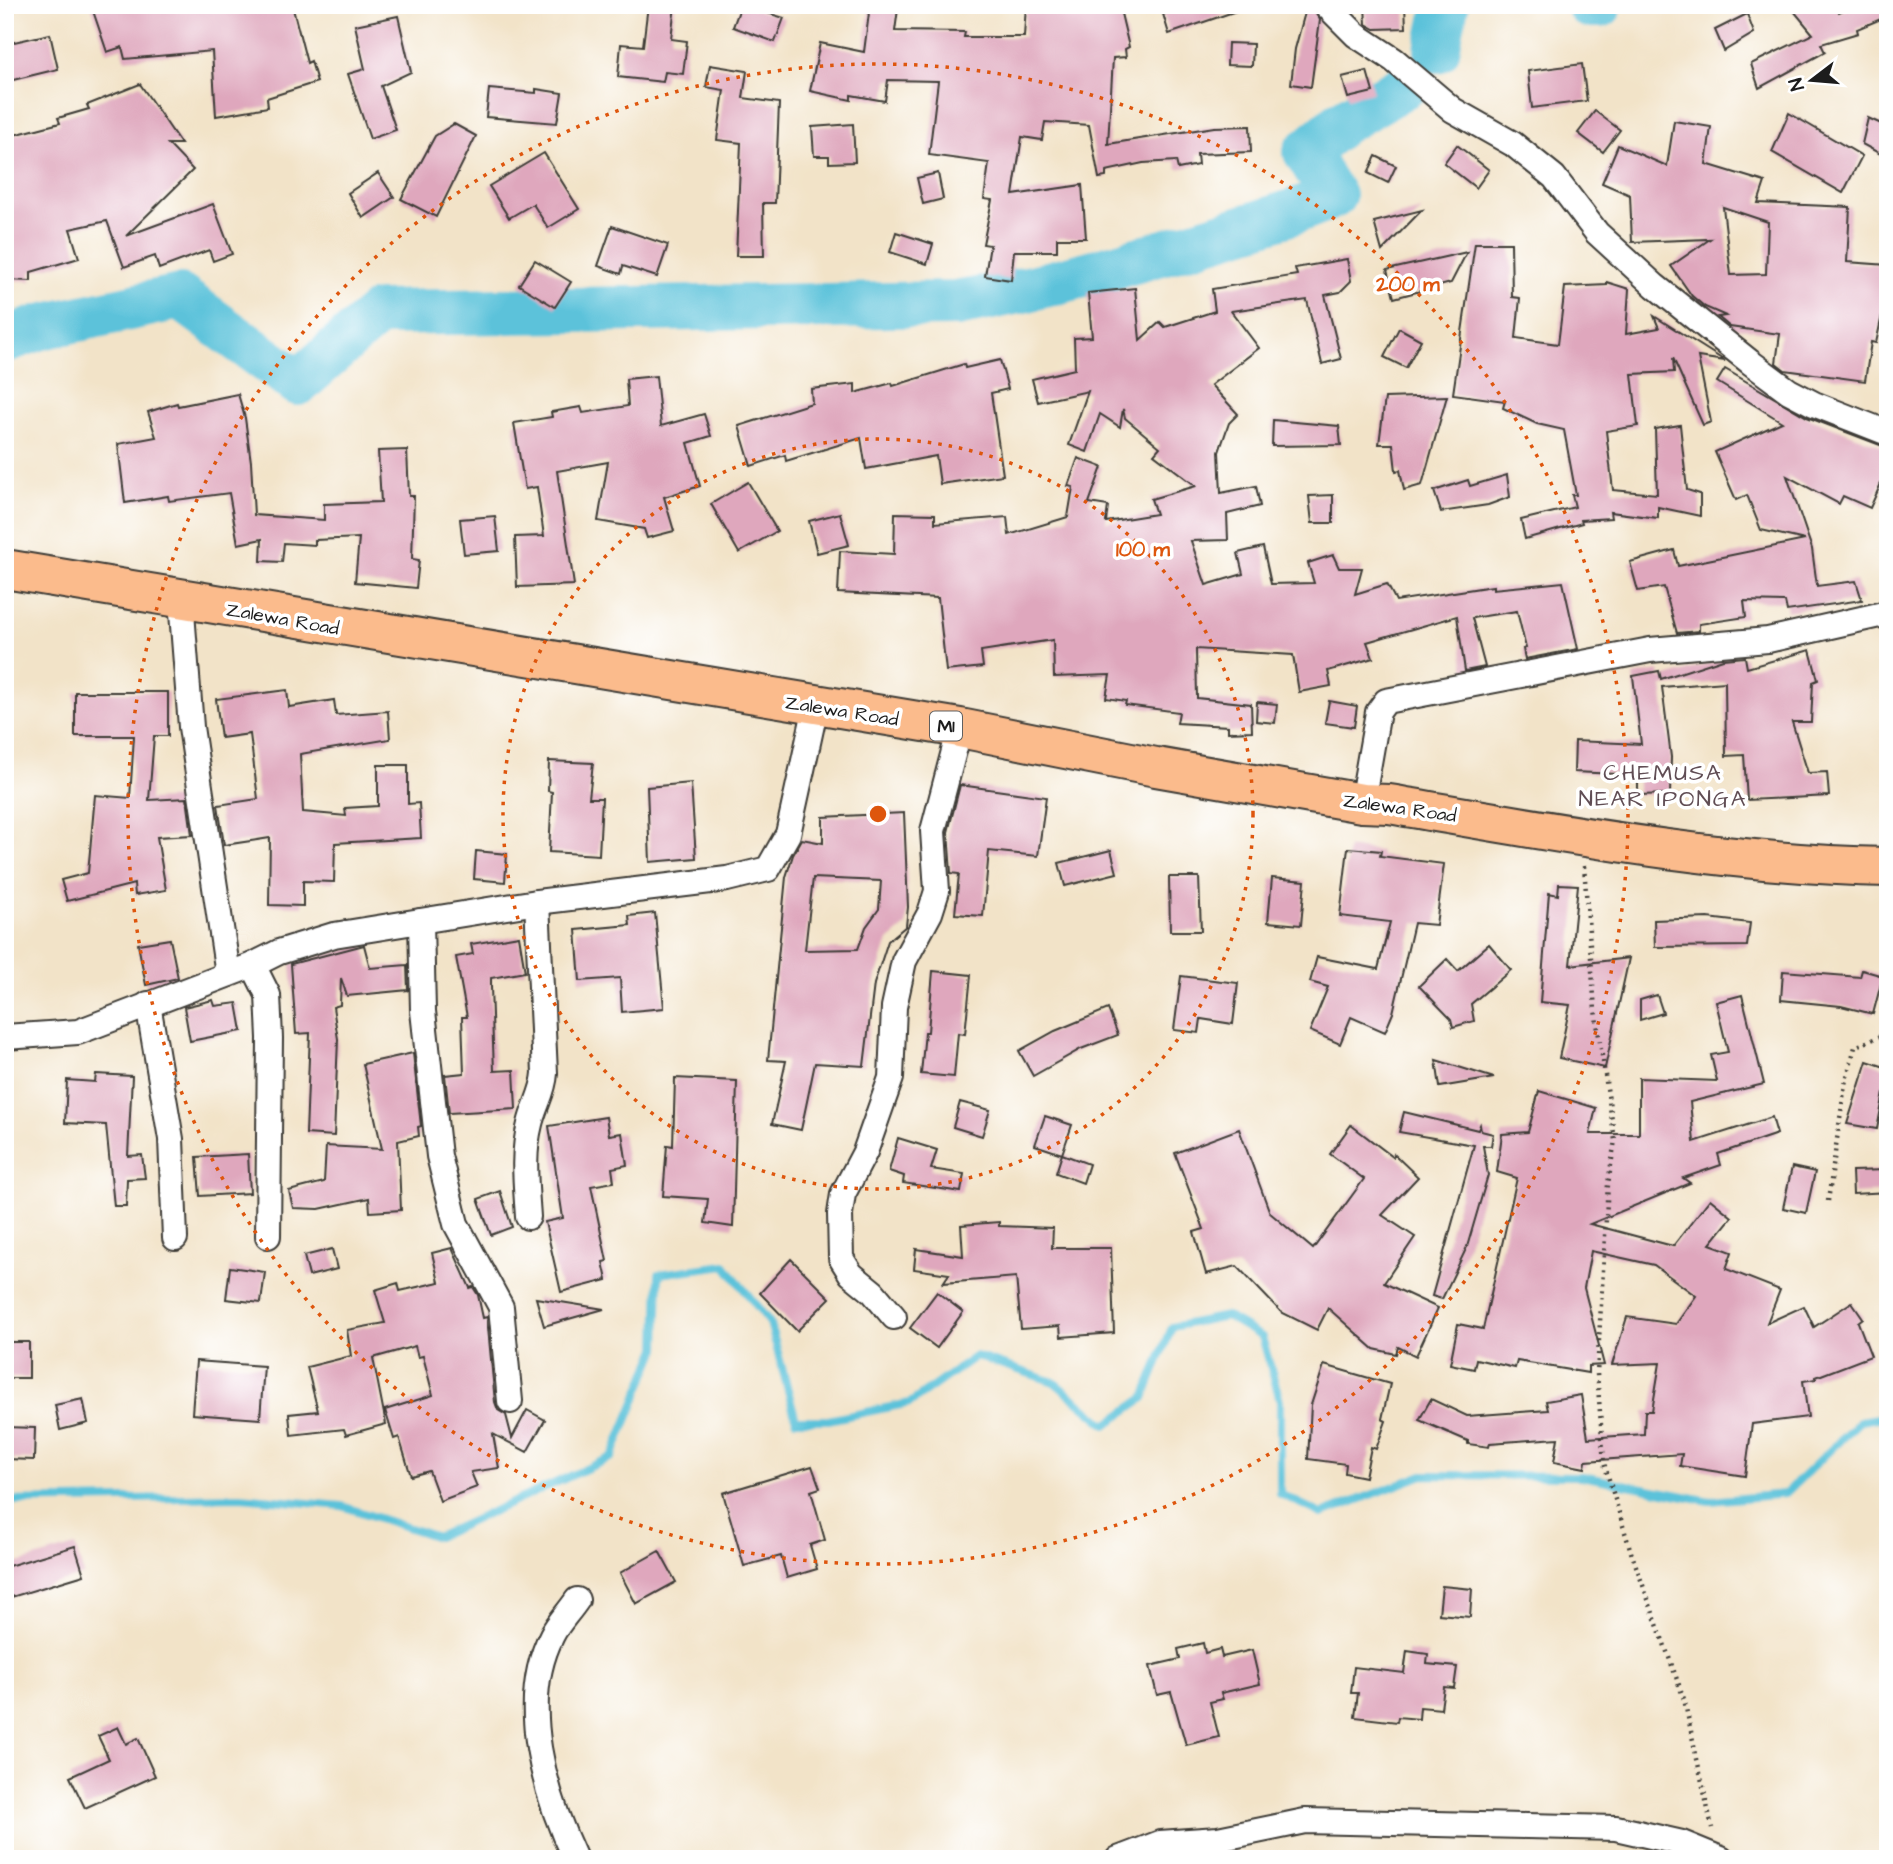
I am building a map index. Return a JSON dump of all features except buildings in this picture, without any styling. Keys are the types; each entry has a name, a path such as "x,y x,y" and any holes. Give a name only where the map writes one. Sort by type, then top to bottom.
{"highway":[{"name":"Zalewa Road","path":"5,569 960,729 1362,803 1390,804 1581,837 1809,866 1888,867"}],"street":[{"path":"1326,5 1356,35 1394,60 1454,110 1513,144 1555,177 1597,233 1749,362 1789,391 1814,404 1888,433"},
{"path":"181,600 191,727 228,974"},
{"path":"1362,803 1378,712 1386,701 1650,650 1768,640 1888,613"},
{"path":"5,1037 78,1032 253,965 279,952 334,935 537,902 727,879 768,869 788,834 817,706"},
{"path":"894,1317 873,1292 851,1275 841,1258 839,1214 843,1194 865,1152 891,1077 894,1007 904,961 930,913 936,891 933,831 960,729"},
{"path":"528,1217 524,1152 530,1122 544,1091 545,1073 537,902"},
{"path":"421,921 423,1011 439,1156 456,1224 501,1307 510,1401"},
{"path":"253,965 268,995 268,1236"},
{"path":"148,1004 171,1139 175,1238"},
{"path":"575,1859 547,1777 535,1726 539,1679 551,1636 577,1600"},
{"path":"1118,1859 1160,1843 1218,1839 1305,1821 1616,1828 1682,1843 1720,1859"}],"path":[{"path":"1581,837 1595,1010 1615,1140 1608,1184 1597,1374 1604,1462 1631,1552 1684,1699 1703,1798 1720,1859"},
{"path":"1828,1201 1845,1084 1855,1047 1888,1033"}],"waterway":[{"path":"1437,50 1446,5"},
{"path":"1589,5 1600,5"},
{"path":"5,340 41,327 180,297 298,383 378,313 956,304 1049,284 1140,259 1267,220 1333,196 1306,152 1341,123 1406,85"},
{"path":"5,1501 240,1497 342,1506 437,1537 612,1457 657,1348 659,1274 725,1265 770,1323 796,1420 828,1420 910,1403 976,1356 1054,1382 1106,1425 1144,1398 1172,1327 1226,1316 1262,1337 1280,1400 1280,1494 1322,1514 1423,1475 1582,1476 1710,1501 1785,1494 1860,1421 1888,1416"}],"district":[{"name":"CHEMUSA NEAR IPONGA","path":"1663,785"}]}
